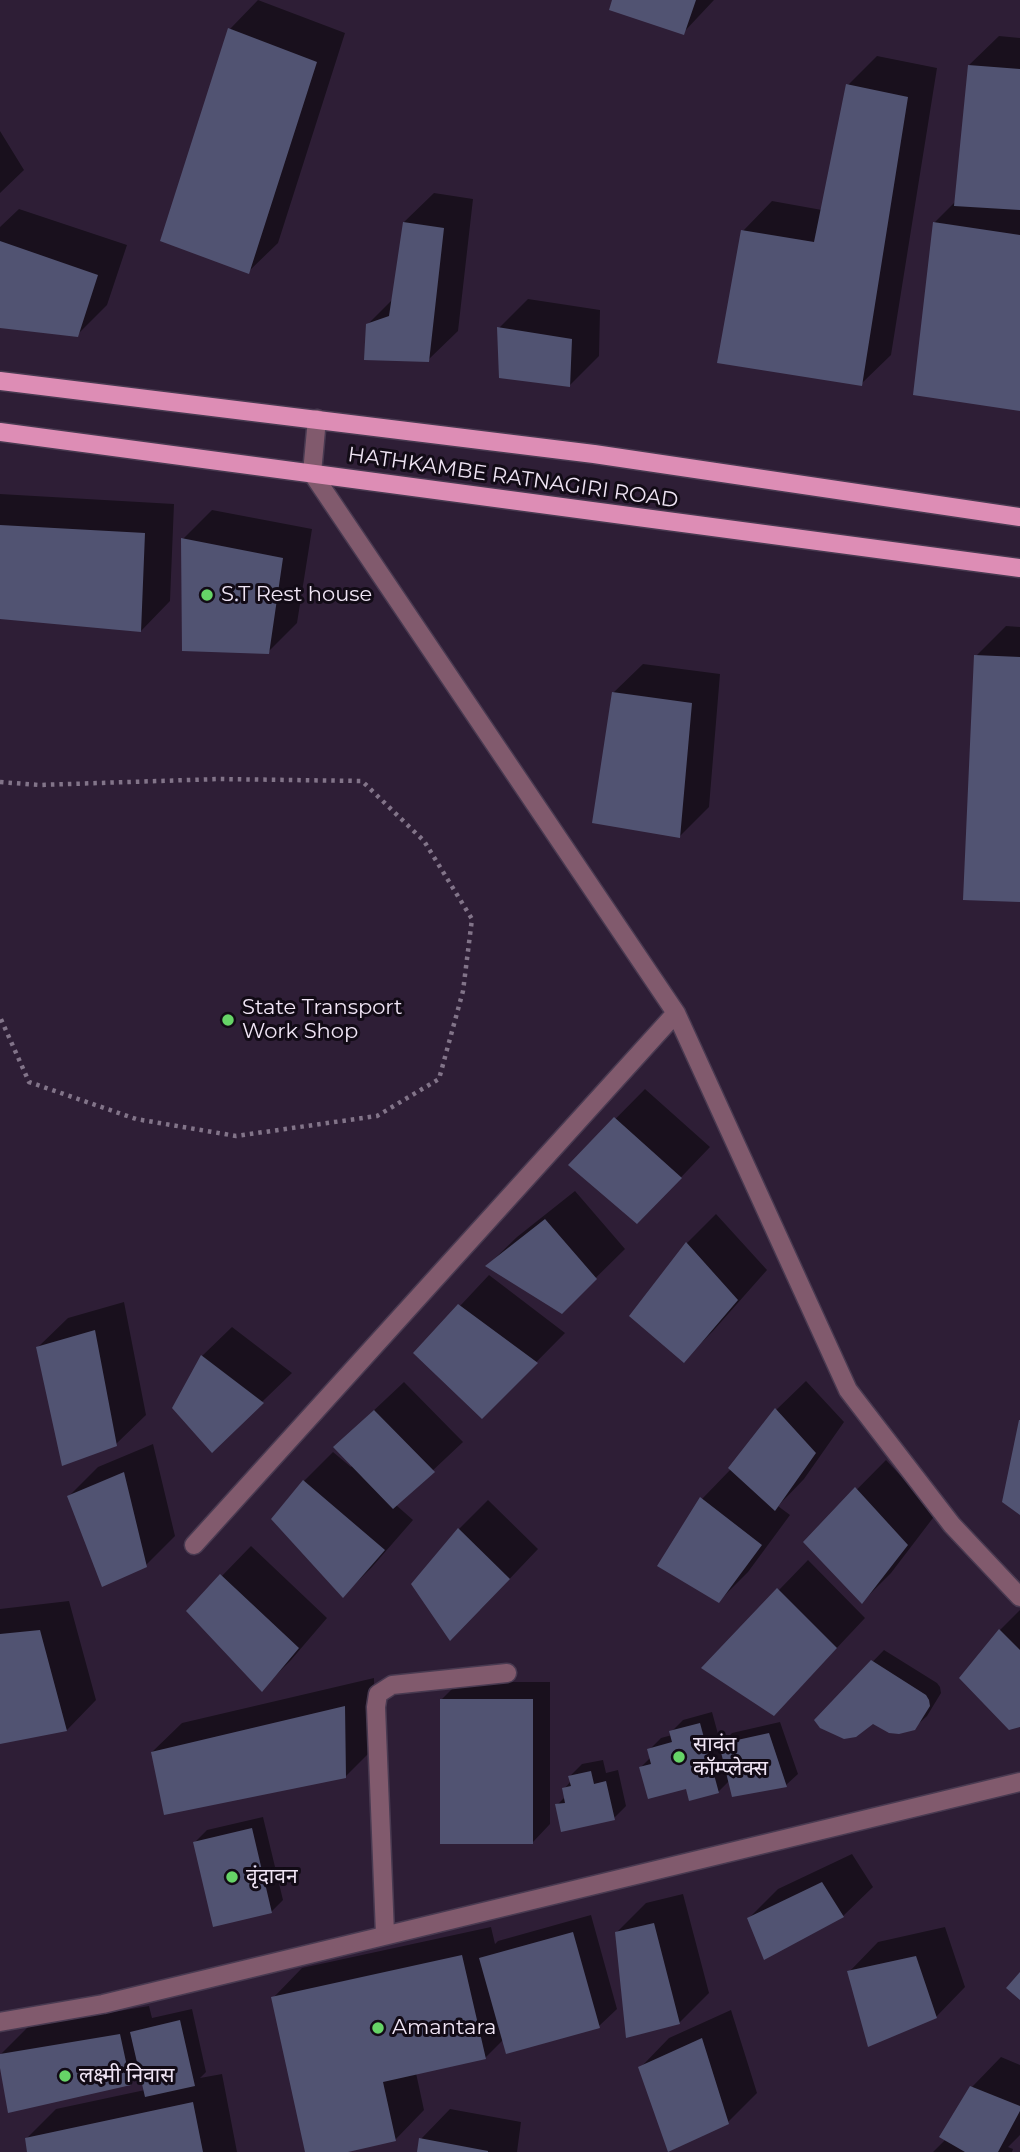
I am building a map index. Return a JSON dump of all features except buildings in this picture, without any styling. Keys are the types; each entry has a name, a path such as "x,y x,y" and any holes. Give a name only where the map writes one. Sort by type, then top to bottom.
{"main road":[{"path":"0,381 594,454 1020,517"},
{"name":"HATHKAMBE RATNAGIRI ROAD","path":"0,432 1020,568"}],"street":[{"path":"317,419 312,474 676,1013 848,1390 951,1525 1020,1597"},
{"path":"194,1545 676,1013"},
{"path":"385,1934 376,1707 378,1694 392,1685 507,1673"},
{"path":"0,2022 103,2004 1020,1782"}],"path":[{"path":"0,782 39,785 219,779 362,781 424,841 472,919 463,991 439,1079 377,1116 236,1136 136,1119 29,1082 0,1017"}],"place":[{"name":"S.T Rest house","path":"207,595"},
{"name":"State Transport Work Shop","path":"228,1020"},
{"name":"सावंत कॉम्प्लेक्स","path":"679,1757"},
{"name":"वृंदावन","path":"232,1877"},
{"name":"Amantara","path":"378,2028"},
{"name":"लक्ष्मी निवास","path":"65,2076"}]}
